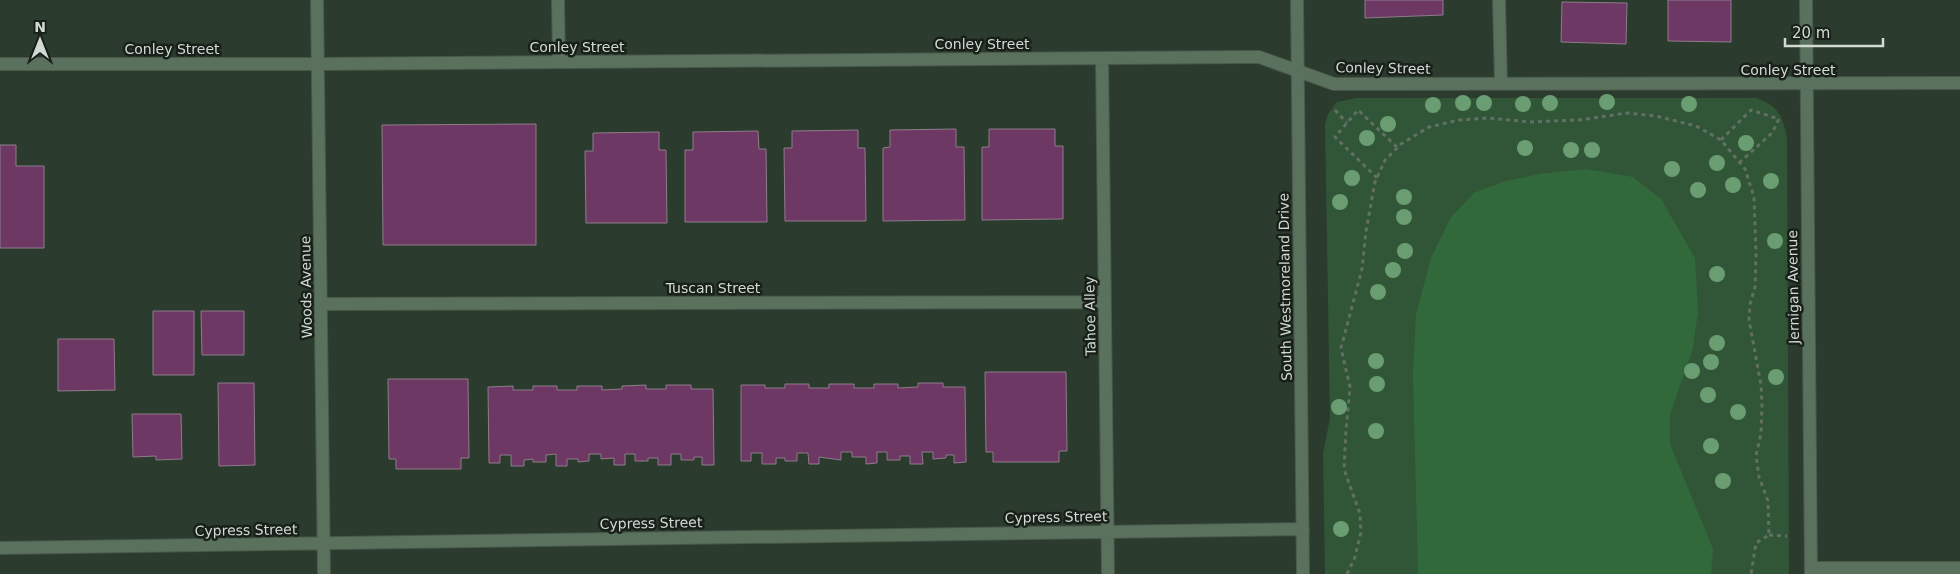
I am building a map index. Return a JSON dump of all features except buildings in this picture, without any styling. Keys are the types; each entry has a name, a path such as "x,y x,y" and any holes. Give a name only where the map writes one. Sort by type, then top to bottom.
{"street":[{"name":"Woods Avenue","path":"317,0 324,574"},
{"path":"558,0 559,62"},
{"name":"South Westmoreland Drive","path":"1297,0 1303,574"},
{"path":"1499,0 1501,84"},
{"name":"Jernigan Avenue","path":"1806,0 1811,571"},
{"name":"Conley Street","path":"0,64 318,64 1259,57 1334,84 1806,85 1960,83"},
{"name":"Tahoe Alley","path":"1102,58 1108,574"},
{"name":"Tuscan Street","path":"321,304 1104,302"},
{"name":"Cypress Street","path":"0,548 1303,529"},
{"path":"1811,571 1960,568"}],"path":[{"path":"1335,110 1348,123"},
{"path":"1377,178 1335,137 1358,110 1398,148"},
{"path":"1721,140 1751,110 1779,119 1772,133 1739,163"},
{"path":"1347,574 1355,557 1361,532 1360,514 1344,469 1350,387 1341,348 1362,269 1366,231 1377,178 1386,160 1398,148 1429,127 1459,120 1488,118 1531,122 1560,121 1627,113 1656,116 1696,126 1721,140 1745,170 1754,198 1755,287 1750,304 1749,320 1761,385 1762,405 1761,434 1756,455 1759,477 1768,501 1769,535"},
{"path":"1751,574 1756,543 1769,535 1787,536"}],"shaded area":[{"path":"1356,98 1756,98 1775,108 1781,117 1787,138 1789,574 1325,574 1323,453 1330,418 1325,125 1328,114 1337,102"},
{"path":"1586,169 1633,177 1661,199 1695,258 1698,312 1693,348 1670,415 1670,444 1713,549 1711,574 1418,574 1413,374 1416,314 1431,258 1451,217 1474,193 1502,182 1539,174"}]}
